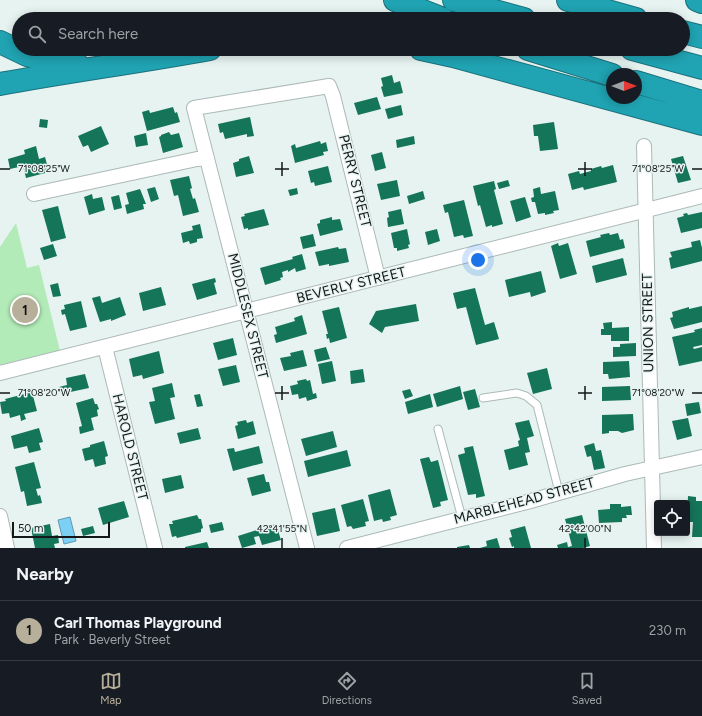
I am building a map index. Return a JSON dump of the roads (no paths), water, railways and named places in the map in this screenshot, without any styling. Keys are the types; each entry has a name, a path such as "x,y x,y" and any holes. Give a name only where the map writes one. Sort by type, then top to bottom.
{"highway":[{"path":"395,0 425,12"},
{"path":"454,0 498,12"},
{"path":"568,0 611,12"},
{"path":"697,0 702,2"},
{"path":"690,34 702,37"},
{"path":"0,42 12,48"},
{"path":"31,56 96,67"},
{"path":"0,84 96,67 171,56"},
{"path":"453,56 702,124"},
{"path":"552,56 606,72"},
{"path":"658,56 702,68"},
{"path":"642,84 702,102"}],"street":[{"name":"MIDDLESEX STREET","path":"307,548 194,108 329,86"},
{"name":"PERRY STREET","path":"329,86 333,96 378,278"},
{"name":"UNION STREET","path":"644,146 654,548"},
{"path":"34,194 207,158"},
{"name":"BEVERLY STREET","path":"0,373 702,196"},
{"name":"HAROLD STREET","path":"105,347 155,548"},
{"name":"MARBLEHEAD STREET","path":"348,548 625,474 702,457"},
{"path":"0,516 8,548"}],"lane":[{"path":"483,398 517,393 526,396 537,405 559,492"},
{"path":"438,429 462,518"}],"water":[{"path":"70,517 76,541 64,544 58,520"}],"place":[{"name":"Carl Thomas Playground","path":"25,310"}]}
